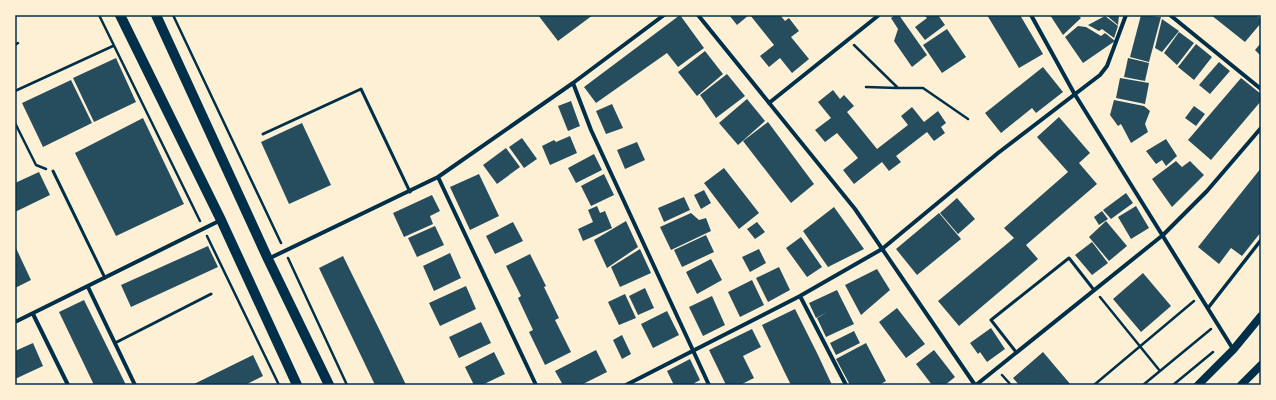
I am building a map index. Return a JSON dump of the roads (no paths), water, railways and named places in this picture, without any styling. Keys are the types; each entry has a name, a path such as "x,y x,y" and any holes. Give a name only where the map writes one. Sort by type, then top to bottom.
{"main road":[{"path":"120,15 221,220 297,385"},
{"path":"156,15 268,259 328,385"},
{"path":"1198,385 1233,350 1261,316"},
{"path":"1241,385 1261,365"}],"street":[{"path":"268,259 410,192 438,177 573,83 664,15"},
{"path":"698,15 855,209 975,385 1163,235 1207,191 1261,128"},
{"path":"769,103 879,15"},
{"path":"1032,15 1074,93 1233,350"},
{"path":"626,385 800,296 882,249 998,152 1074,93 1100,75 1107,66 1126,15"},
{"path":"1170,15 1261,90"},
{"path":"573,83 591,130 709,385"},
{"path":"438,177 536,385"},
{"path":"15,322 221,220"},
{"path":"1208,308 1261,240"},
{"path":"88,287 135,385"},
{"path":"800,296 846,385"},
{"path":"33,314 68,385"}],"lane":[{"path":"263,134 361,89 410,192"},
{"path":"53,171 105,278"},
{"path":"1016,352 991,320 1069,258 1094,290"},
{"path":"115,343 211,294"}]}
